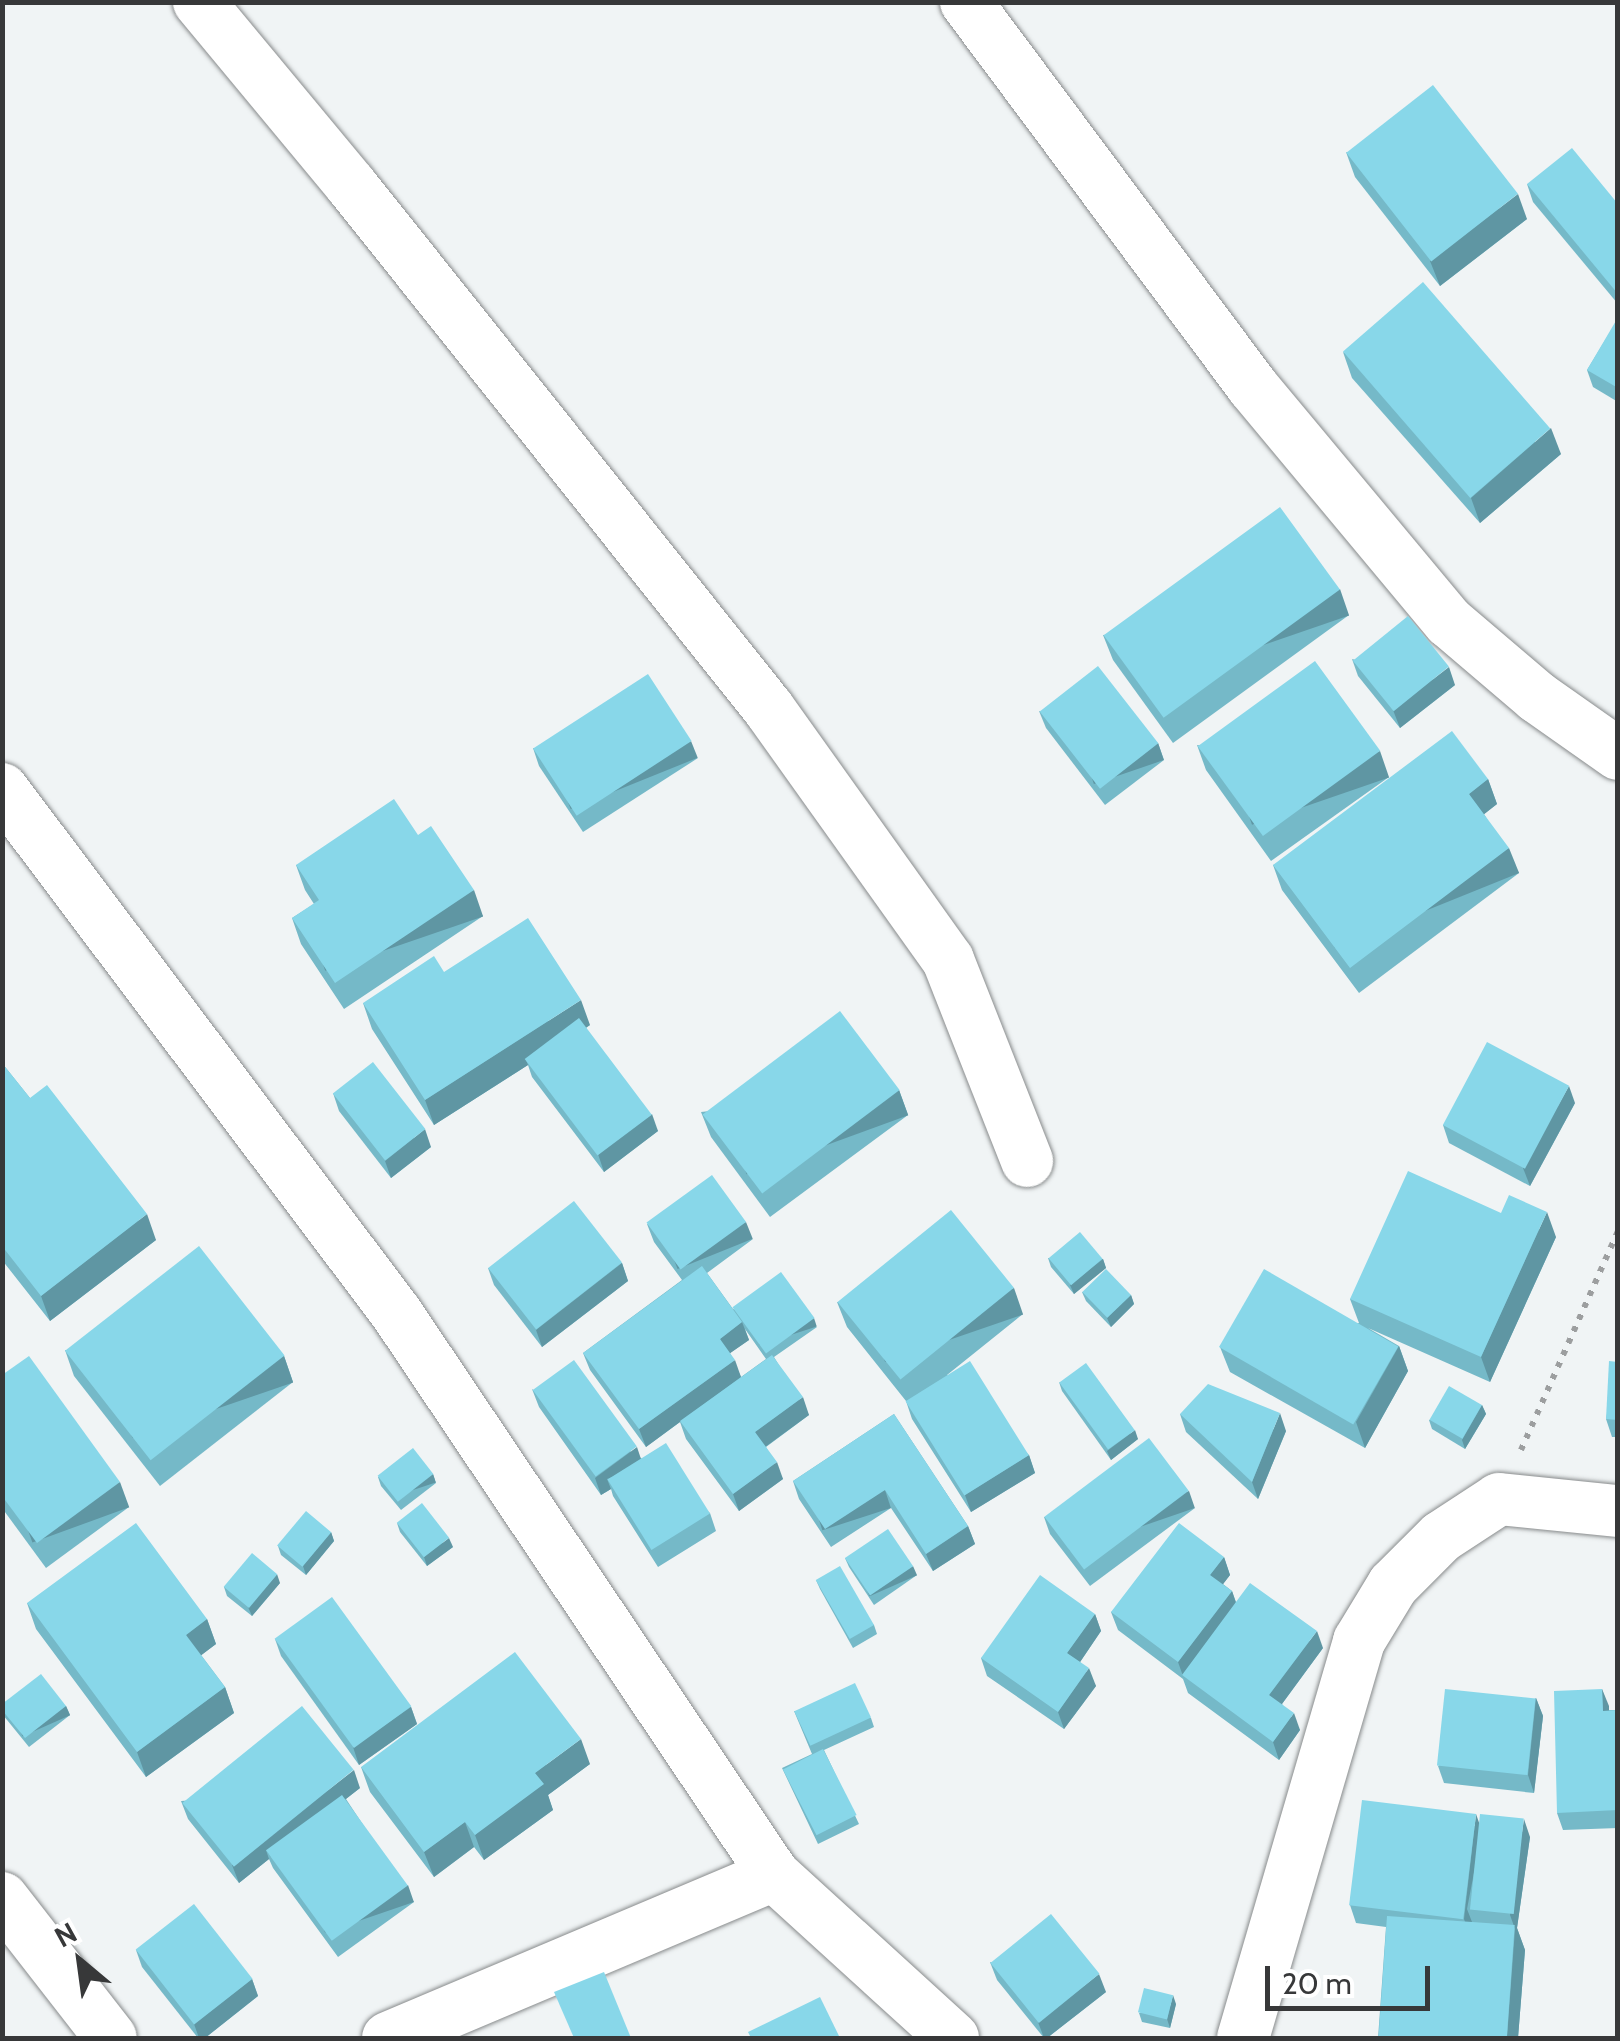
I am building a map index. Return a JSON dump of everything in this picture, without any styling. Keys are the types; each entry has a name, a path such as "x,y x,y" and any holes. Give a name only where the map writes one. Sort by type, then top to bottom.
{"street":[{"path":"198,2 351,185 769,708 948,960 1027,1161"},
{"path":"966,2 1253,386 1449,622 1537,696 1618,754"},
{"path":"2,789 397,1314 774,1875 953,2038"},
{"path":"1243,2038 1359,1641 1393,1585 1441,1537 1499,1499 1618,1511"},
{"path":"388,2038 774,1875"},
{"path":"2,1898 110,2038"}],"path":[{"path":"1499,1499 1618,1232"}],"building":[{"path":"1433,85 1518,194 1431,261 1346,153"},
{"path":"1572,148 1618,204 1618,294 1527,184"},
{"path":"1423,282 1550,428 1470,498 1343,352"},
{"path":"1618,319 1618,388 1587,370"},
{"path":"1280,507 1340,590 1164,718 1104,635"},
{"path":"1408,616 1449,667 1394,711 1353,661"},
{"path":"1315,661 1380,751 1263,836 1198,746"},
{"path":"1098,666 1158,743 1100,789 1040,712"},
{"path":"648,674 692,741 577,816 533,749"},
{"path":"1452,731 1488,779 1469,794 1509,848 1350,968 1273,865"},
{"path":"394,799 418,835 431,826 474,890 335,983 292,918 319,900 296,865"},
{"path":"528,918 581,1000 425,1100 363,1003 434,956 444,972"},
{"path":"840,1011 900,1090 762,1194 703,1115"},
{"path":"579,1018 652,1115 598,1156 525,1059"},
{"path":"1487,1042 1569,1086 1525,1169 1443,1125"},
{"path":"373,1062 425,1129 385,1160 333,1093"},
{"path":"2,1063 30,1098 47,1085 147,1214 41,1296 2,1246"},
{"path":"1408,1171 1501,1213 1509,1195 1547,1212 1481,1357 1350,1299"},
{"path":"712,1175 746,1222 681,1270 646,1223"},
{"path":"574,1201 622,1262 536,1330 488,1268"},
{"path":"951,1210 1014,1288 900,1380 838,1302"},
{"path":"1080,1232 1102,1259 1071,1285 1049,1258"},
{"path":"199,1246 285,1356 151,1460 65,1351"},
{"path":"702,1266 742,1322 720,1339 735,1360 639,1429 583,1353"},
{"path":"1106,1269 1131,1295 1107,1318 1082,1292"},
{"path":"1264,1269 1398,1346 1353,1424 1219,1347"},
{"path":"781,1272 815,1318 766,1353 732,1307"},
{"path":"772,1355 803,1397 755,1432 777,1462 733,1494 680,1421"},
{"path":"29,1356 120,1482 37,1543 2,1496 2,1375"},
{"path":"574,1360 637,1447 596,1477 533,1390"},
{"path":"970,1361 1029,1455 964,1495 906,1401"},
{"path":"1609,1361 1618,1362 1618,1420 1606,1419"},
{"path":"1086,1363 1135,1430 1108,1450 1059,1382"},
{"path":"1208,1384 1280,1413 1252,1482 1180,1414"},
{"path":"1449,1386 1482,1405 1462,1439 1430,1420"},
{"path":"894,1414 968,1526 926,1554 885,1490 825,1529 793,1481"},
{"path":"1149,1438 1189,1491 1084,1570 1044,1517"},
{"path":"666,1443 710,1513 651,1550 607,1480"},
{"path":"413,1448 433,1474 398,1502 378,1476"},
{"path":"422,1503 449,1538 424,1557 397,1523"},
{"path":"306,1511 331,1532 302,1567 277,1545"},
{"path":"136,1523 207,1619 186,1635 225,1687 137,1752 27,1603"},
{"path":"1179,1523 1224,1557 1210,1575 1232,1591 1178,1662 1111,1612"},
{"path":"888,1529 913,1566 870,1595 845,1558"},
{"path":"252,1553 277,1574 249,1608 224,1587"},
{"path":"840,1566 874,1625 850,1639 816,1580"},
{"path":"1040,1575 1095,1614 1067,1653 1089,1668 1058,1712 981,1658"},
{"path":"1250,1583 1317,1631 1269,1695 1294,1713 1273,1742 1182,1675"},
{"path":"332,1597 411,1706 354,1748 275,1639"},
{"path":"515,1652 581,1739 535,1773 544,1784 475,1835 465,1822 424,1852 361,1767"},
{"path":"41,1674 66,1706 25,1738 2,1710 2,1704"},
{"path":"855,1683 871,1717 810,1746 794,1711"},
{"path":"1445,1689 1536,1699 1527,1775 1437,1766"},
{"path":"1602,1689 1603,1711 1618,1710 1618,1810 1557,1813 1554,1691"},
{"path":"302,1706 354,1770 234,1867 182,1803"},
{"path":"823,1749 857,1815 817,1835 783,1769"},
{"path":"342,1795 408,1886 332,1941 266,1850"},
{"path":"1362,1800 1476,1814 1463,1919 1349,1905"},
{"path":"1480,1814 1524,1819 1514,1914 1470,1909"},
{"path":"194,1904 252,1979 194,2024 136,1950"},
{"path":"1051,1914 1099,1974 1039,2023 990,1963"},
{"path":"1387,1916 1515,1925 1507,2038 1378,2038"},
{"path":"604,1972 631,2038 574,2038 554,1992"},
{"path":"1144,1988 1173,1995 1167,2020 1138,2012"},
{"path":"820,1997 840,2038 751,2038 748,2032"}]}
